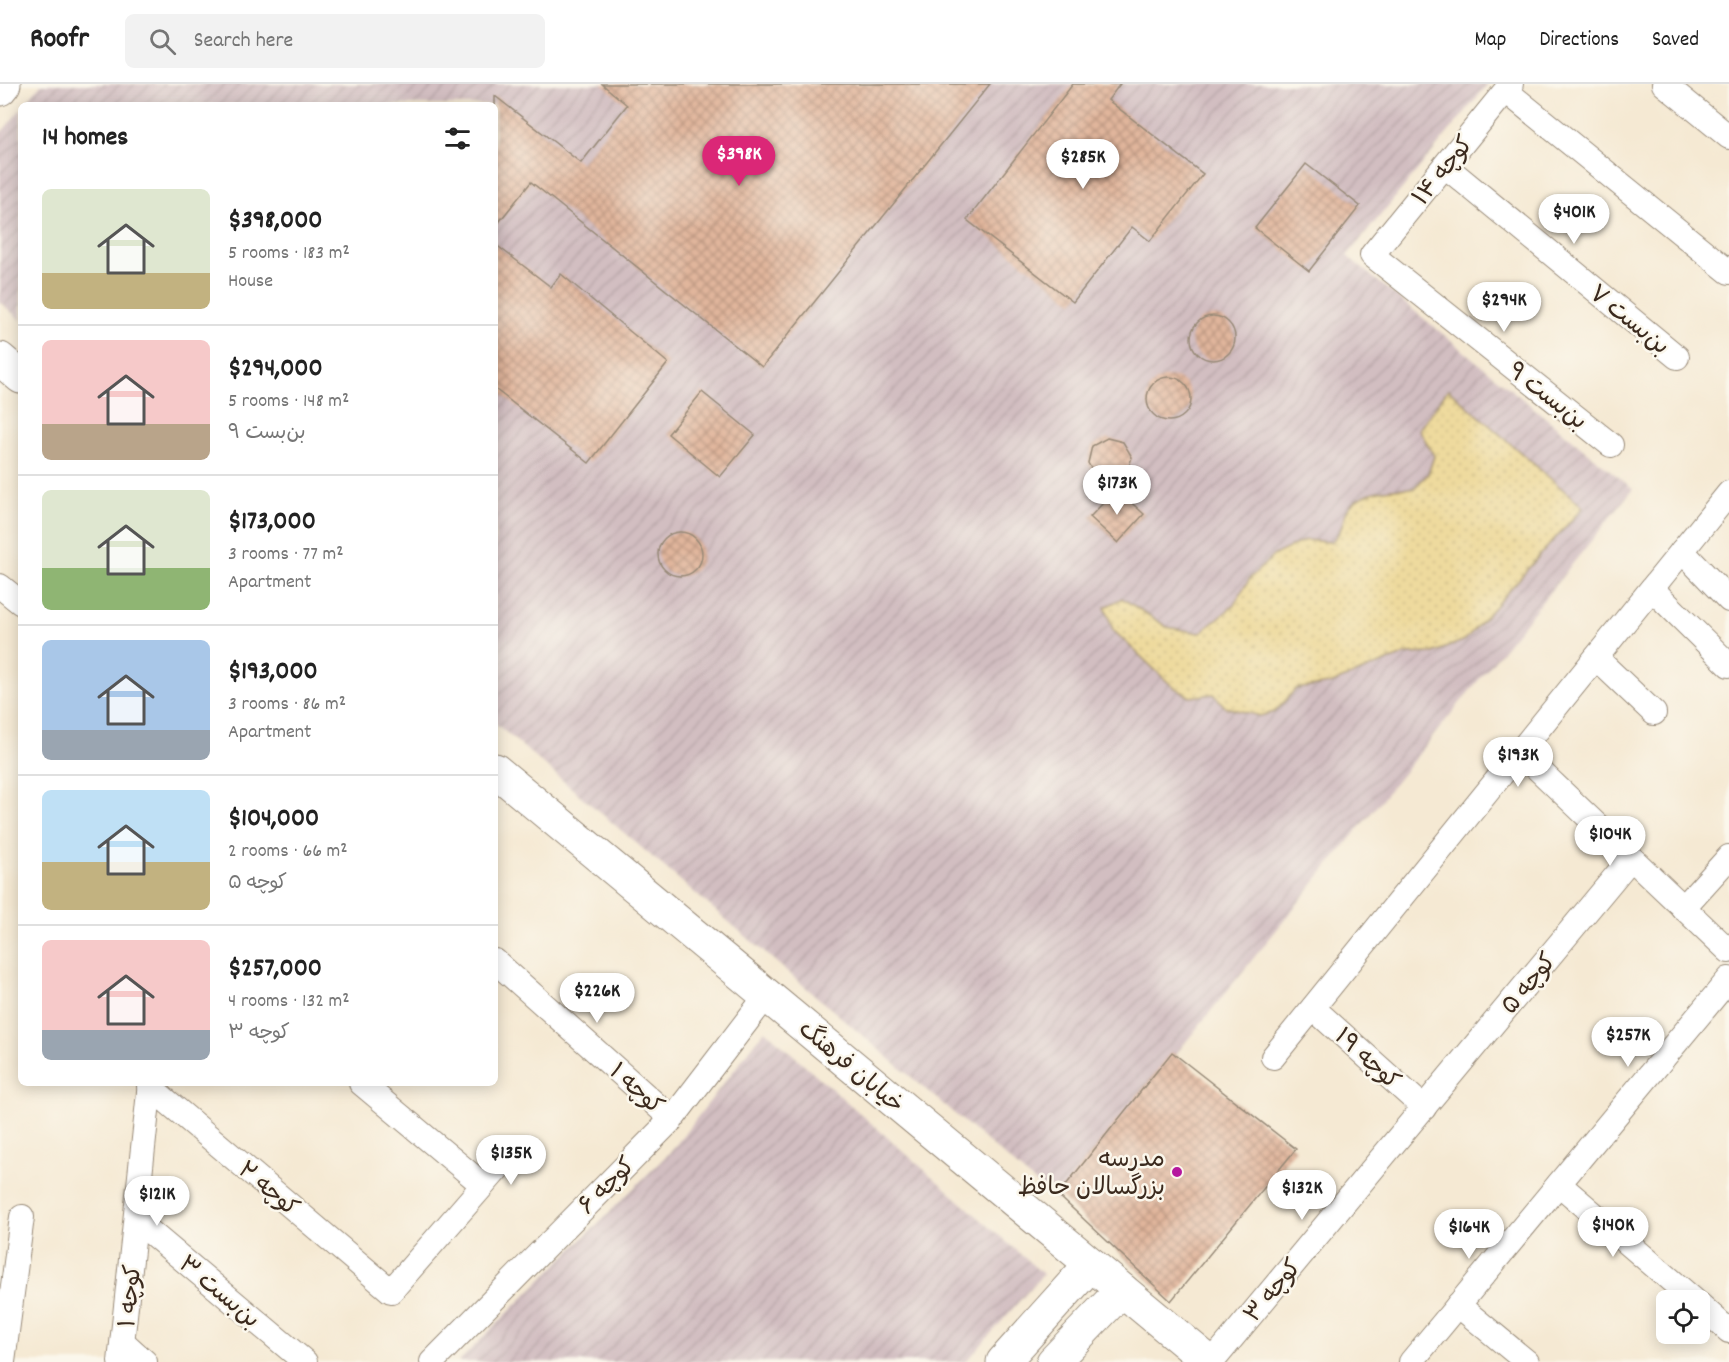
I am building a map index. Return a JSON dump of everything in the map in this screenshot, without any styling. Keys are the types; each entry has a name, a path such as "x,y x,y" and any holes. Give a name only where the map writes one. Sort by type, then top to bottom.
{"street":[{"path":"0,89 4,84"},
{"path":"1664,84 1729,137"},
{"path":"1509,88 1729,272"},
{"name":"کوچه ۱۴","path":"1372,255 1509,88"},
{"name":"بن‌بست ۷","path":"1444,166 1677,357"},
{"name":"بن‌بست ۹","path":"1372,255 1611,445"},
{"path":"0,359 18,374"},
{"path":"1273,1057 1729,493"},
{"path":"1682,551 1729,600"},
{"path":"0,586 18,601"},
{"path":"1652,589 1729,665"},
{"path":"1596,658 1654,713"},
{"path":"1520,752 1729,951"},
{"name":"خیابان فرهنگ","path":"498,772 1210,1362"},
{"path":"1683,908 1729,857"},
{"name":"کوچه ۵","path":"1424,1108 1631,858"},
{"name":"کوچه ۱","path":"498,964 672,1119"},
{"path":"1411,1362 1729,979"},
{"name":"کوچه ۶","path":"432,1362 672,1119 767,995"},
{"name":"کوچه ۱۹","path":"1313,1008 1424,1108"},
{"name":"کوچه ۱","path":"122,1353 150,1086"},
{"name":"کوچه ۲","path":"151,1086 391,1291 483,1185"},
{"path":"365,1086 483,1185 506,1159"},
{"name":"کوچه ۳","path":"1210,1362 1424,1108"},
{"path":"1558,1184 1682,1290"},
{"path":"3,1362 22,1217"},
{"name":"بن‌بست ۳","path":"136,1220 304,1362"},
{"path":"1003,1362 1091,1264"},
{"path":"1041,1321 1061,1354 1122,1290"},
{"path":"1458,1305 1527,1362"},
{"path":"1710,1314 1729,1331"},
{"path":"122,1353 145,1362"}],"shaded area":[{"path":"41,84 1488,84 1347,256 1633,489 1057,1201 498,726 498,102 26,102"},
{"path":"18,113 18,317 0,302 0,134"},
{"path":"765,1030 1043,1274 966,1362 458,1362 672,1150"}],"sand":[{"path":"1448,389 1583,507 1465,640 1433,653 1406,654 1330,684 1296,689 1275,712 1260,716 1225,707 1214,694 1190,697 1172,686 1113,630 1105,607 1122,598 1167,627 1200,633 1233,606 1250,578 1274,555 1305,540 1331,542 1339,533 1348,509 1361,497 1378,491 1414,488 1428,474 1434,456 1419,429"}],"building":[{"path":"602,84 990,84 762,367 531,182 498,223 498,102 495,102 495,96 581,163 627,105"},
{"path":"1073,84 1120,84 1108,100 1203,174 1150,241 1132,227 1073,302 967,220"},
{"path":"1306,164 1360,206 1309,271 1255,228"},
{"path":"498,246 551,287 561,274 668,363 589,463 498,391"},
{"path":"1213,316 1229,322 1235,338 1229,354 1213,360 1197,354 1191,338 1197,322"},
{"path":"1169,377 1185,383 1191,399 1185,415 1169,421 1153,415 1147,399 1153,383"},
{"path":"702,392 755,435 720,477 668,434"},
{"path":"1107,438 1123,442 1132,457 1127,473 1113,486 1096,477 1088,463 1092,446"},
{"path":"1116,489 1144,514 1118,543 1090,517"},
{"path":"680,532 696,538 702,554 696,570 680,576 664,570 658,554 664,538"},
{"name":"مدرسه بزرگسالان حافظ","path":"1172,1052 1296,1149 1171,1301 1058,1195"}],"place":[{"name":"مدرسه بزرگسالان حافظ","path":"1177,1172"}]}
